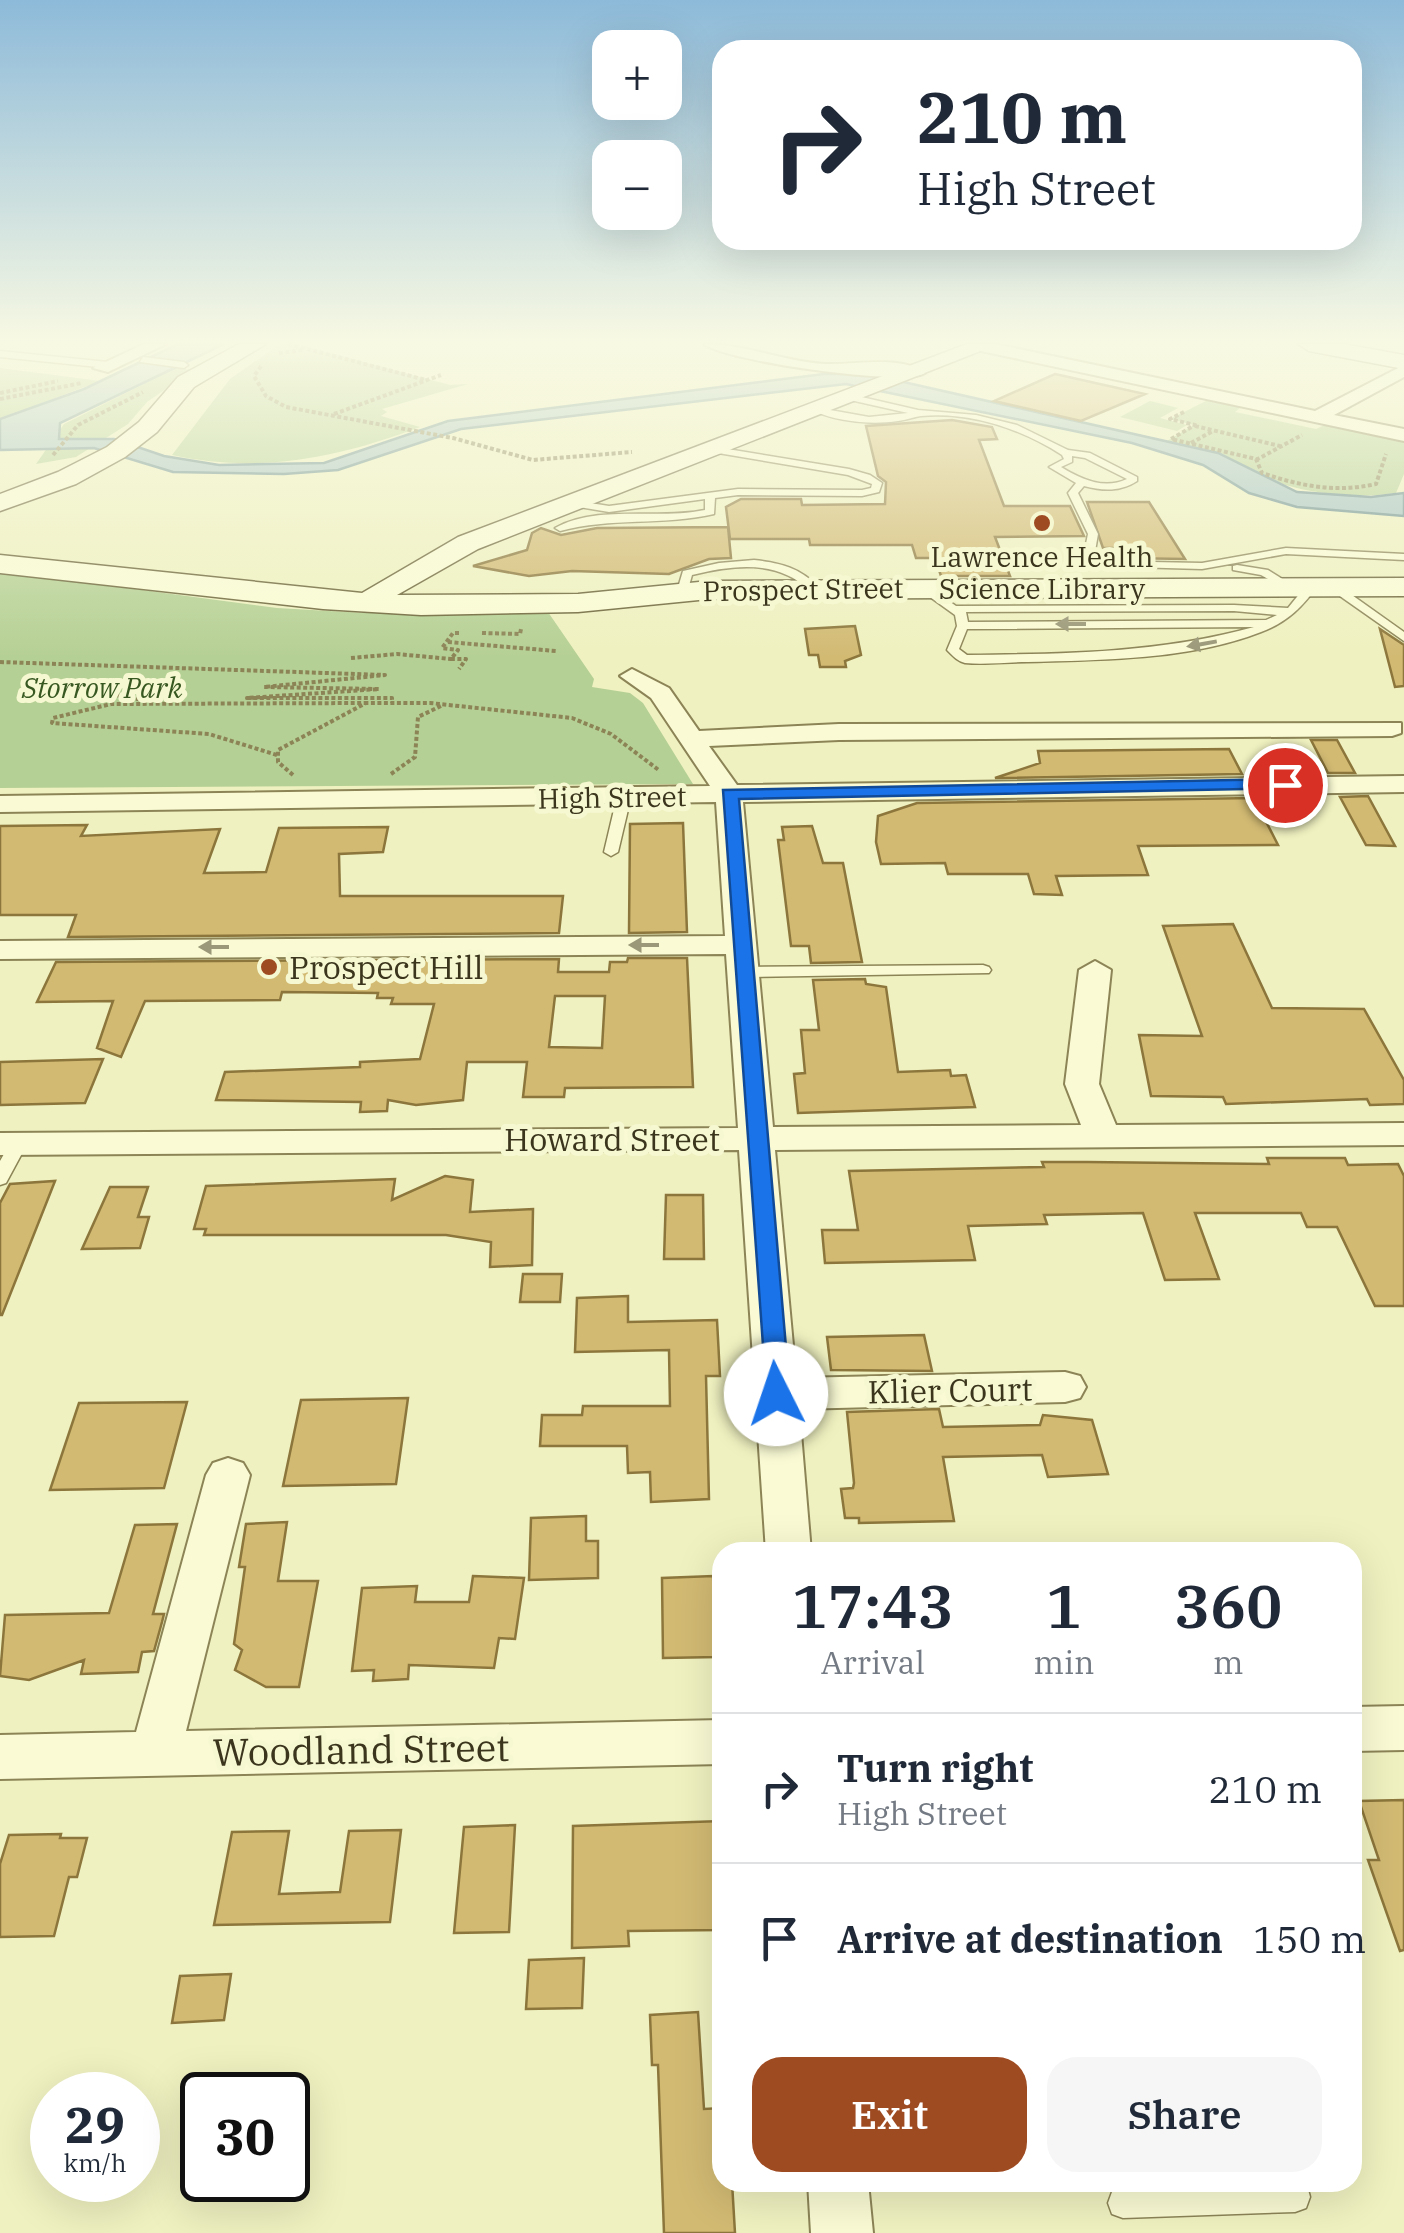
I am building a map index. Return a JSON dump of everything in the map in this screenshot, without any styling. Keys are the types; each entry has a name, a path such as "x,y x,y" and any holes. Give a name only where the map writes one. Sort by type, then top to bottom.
{"main road":[{"path":"0,503 94,474 123,448"},
{"path":"0,518 154,448"},
{"path":"363,593 468,543 566,516 720,448"},
{"name":"Prospect Street","path":"0,540 363,593 667,586 682,591"},
{"path":"468,543 446,570 475,590"},
{"name":"Prospect Street","path":"0,562 508,606 662,598 682,591 813,588 1305,591 1404,587"}],"street":[{"path":"632,676 660,694 729,794 788,1542"},
{"path":"692,739 839,732 1392,728"},
{"name":"High Street","path":"0,804 1404,784"},
{"path":"0,950 742,959"},
{"path":"1094,970 1082,1084 1104,1139"},
{"name":"Howard Street","path":"9,1144 1404,1134"},
{"name":"Klier Court","path":"776,1394 1065,1387"},
{"path":"155,1754 228,1475"},
{"path":"1362,1729 1404,1728"},
{"name":"Woodland Street","path":"0,1757 712,1742"},
{"path":"839,2192 842,2233"}],"lane":[{"path":"1056,448 1087,455 1134,479 1116,486 1081,483 1054,467 1069,460 1066,453"},
{"path":"566,516 710,496 862,494 876,490 877,483 862,474 753,460 715,450"},
{"path":"1081,483 1073,493 1093,534 1088,558 1117,566 1202,566 1264,572 1401,633"},
{"path":"566,516 600,520 694,517 710,512 710,496"},
{"path":"1202,566 1286,551 1404,557"},
{"path":"922,587 961,614 962,626 952,650 964,659 1152,652 1234,638 1274,623 1305,591"},
{"path":"955,609 1234,608 1305,591"},
{"path":"962,626 1274,623"},
{"path":"611,852 624,796"},
{"path":"742,959 983,970"},
{"path":"0,1179 9,1144"},
{"path":"1123,2203 1295,2197 1294,2192"}],"path":[{"path":"48,462 58,448"},
{"path":"493,448 547,461 644,451"},
{"path":"1211,448 1256,460 1278,448"},
{"path":"1256,460 1262,472 1274,477 1336,490 1376,484 1389,456 1381,451"},
{"path":"451,658 458,650 442,648 453,633 520,634 525,617"},
{"path":"446,642 556,652"},
{"path":"351,658 398,654 466,659 458,670"},
{"path":"0,662 101,660 385,675 264,687 379,689 247,698 392,698 392,703"},
{"path":"104,693 160,703"},
{"path":"277,755 284,747 366,703"},
{"path":"303,781 282,767 277,755 209,734 52,722 53,718 112,704 447,704 572,718 612,734 662,773"},
{"path":"375,782 416,758 418,716 447,704"},
{"path":"262,748 284,747"}],"green space":[{"path":"47,448 90,448 76,457 36,464"},
{"path":"177,448 354,448 267,463 204,461 172,455"},
{"path":"1185,448 1404,448 1404,474 1396,493 1334,494 1251,474"},
{"name":"Storrow Park","path":"0,571 277,608 364,613 548,612 594,679 592,687 630,693 643,703 693,784 0,788"}],"water":[{"path":"0,448 84,448 0,450"},
{"path":"95,448 141,448 219,465 324,463 368,448 403,448 338,470 284,474 173,472"},
{"path":"1149,448 1197,448 1218,453 1297,492 1371,497 1404,493 1404,516 1297,507 1249,493 1203,465"}],"building":[{"path":"871,448 982,448 1004,506 1070,506 1084,536 995,537 1010,576 941,576 935,558 916,558 912,545 810,545 809,539 730,539 726,507 741,499 801,499 802,505 885,504 886,482 878,476"},
{"path":"1087,502 1149,502 1185,559 1121,558 1116,548 1103,548"},
{"path":"728,527 731,558 709,559 669,574 572,571 529,576 473,566 527,550 532,533 541,528 561,535 597,528"},
{"path":"855,626 861,655 845,661 846,667 820,667 818,655 809,655 805,629"},
{"path":"1380,629 1404,645 1404,686 1395,687"},
{"path":"1311,740 1337,740 1355,773 1328,773"},
{"path":"1229,749 1242,774 995,778 1040,763 1038,751"},
{"path":"1368,796 1395,846 1366,845 1340,797"},
{"path":"1254,798 1278,845 1138,846 1148,875 1056,876 1062,895 1034,894 1028,874 948,874 945,863 881,864 876,842 878,816 917,803"},
{"path":"683,823 687,932 629,933 630,824"},
{"path":"87,825 81,836 220,829 204,873 266,872 279,828 388,827 383,852 339,854 340,896 563,896 559,933 68,937 76,915 0,915 0,826"},
{"path":"812,826 823,863 843,863 862,962 811,963 809,946 791,946 778,840 784,840 782,827"},
{"path":"1233,924 1272,1008 1364,1009 1404,1080 1404,1104 1370,1105 1367,1099 1226,1104 1223,1097 1151,1096 1139,1035 1202,1036 1163,926"},
{"path":"628,958 687,958 693,1087 565,1088 564,1097 523,1097 527,1062 467,1062 463,1100 416,1105 388,1100 387,1111 360,1112 361,1102 216,1100 225,1072 360,1067 360,1062 420,1059 434,1004 391,1004 393,998 377,998 378,993 282,992 280,1000 145,1001 121,1057 97,1048 113,1001 37,1002 56,962 559,959 558,972 609,972 610,962 627,962","holes":["555,996 605,996 602,1048 549,1047"]},
{"path":"865,979 866,984 886,987 898,1072 950,1070 951,1076 966,1075 975,1107 798,1113 794,1074 805,1073 801,1030 819,1030 813,980"},
{"path":"103,1059 85,1103 0,1105 0,1062"},
{"path":"1267,1158 1345,1158 1348,1165 1398,1164 1404,1176 1404,1306 1375,1306 1337,1227 1307,1227 1301,1213 1195,1213 1219,1279 1165,1280 1143,1213 1044,1215 1047,1224 968,1226 975,1260 825,1263 822,1230 858,1230 849,1171 1044,1167 1042,1162 1269,1164"},
{"path":"445,1176 473,1180 470,1212 533,1209 532,1265 490,1267 491,1242 446,1235 204,1235 206,1229 194,1229 206,1186 395,1179 392,1200"},
{"path":"55,1181 0,1315 0,1203 10,1184"},
{"path":"110,1187 148,1187 138,1217 149,1217 140,1248 82,1249"},
{"path":"666,1195 703,1195 704,1259 664,1259"},
{"path":"523,1274 562,1274 560,1302 520,1302"},
{"path":"628,1296 628,1322 717,1320 720,1376 706,1376 709,1499 651,1502 650,1472 628,1473 627,1446 540,1446 542,1415 582,1415 583,1406 670,1406 669,1350 575,1352 577,1298"},
{"path":"924,1335 932,1371 831,1370 827,1337"},
{"path":"408,1398 396,1484 283,1486 301,1400"},
{"path":"187,1402 164,1488 50,1490 79,1403"},
{"path":"939,1409 943,1427 1040,1425 1043,1415 1092,1420 1108,1474 1048,1477 1042,1455 943,1457 954,1521 859,1523 859,1518 845,1518 841,1489 853,1488 854,1483 847,1412"},
{"path":"586,1516 586,1541 598,1541 598,1578 529,1580 531,1518"},
{"path":"287,1522 278,1581 318,1581 299,1687 266,1687 235,1670 242,1650 234,1644 245,1567 239,1567 246,1524"},
{"path":"177,1524 153,1614 164,1614 162,1622 154,1651 142,1652 138,1672 81,1674 84,1660 29,1680 0,1676 5,1615 109,1613 135,1525"},
{"path":"473,1576 524,1578 515,1639 499,1638 494,1668 409,1665 408,1679 373,1681 374,1670 352,1671 362,1588 417,1586 415,1602 469,1602"},
{"path":"712,1576 712,1657 663,1658 662,1578"},
{"path":"1404,1800 1404,1950 1400,1951 1368,1860 1379,1860 1362,1801"},
{"path":"712,1821 712,1930 628,1931 629,1946 572,1948 573,1826"},
{"path":"515,1825 509,1932 454,1933 464,1827"},
{"path":"401,1830 390,1922 214,1925 232,1832 289,1831 279,1894 340,1892 349,1831"},
{"path":"61,1834 60,1838 87,1838 77,1877 69,1877 54,1936 0,1937 0,1864 9,1835"},
{"path":"584,1958 582,2008 526,2009 529,1960"},
{"path":"231,1974 224,2020 172,2023 180,1976"},
{"path":"698,2012 704,2109 712,2109 712,2192 733,2192 735,2233 664,2233 658,2065 652,2065 650,2015"}],"place":[{"name":"Lawrence Health Science Library","path":"1042,523"},
{"name":"Prospect Hill","path":"269,967"}],"route":[{"path":"776,1394 729,794 1285,785"}]}
